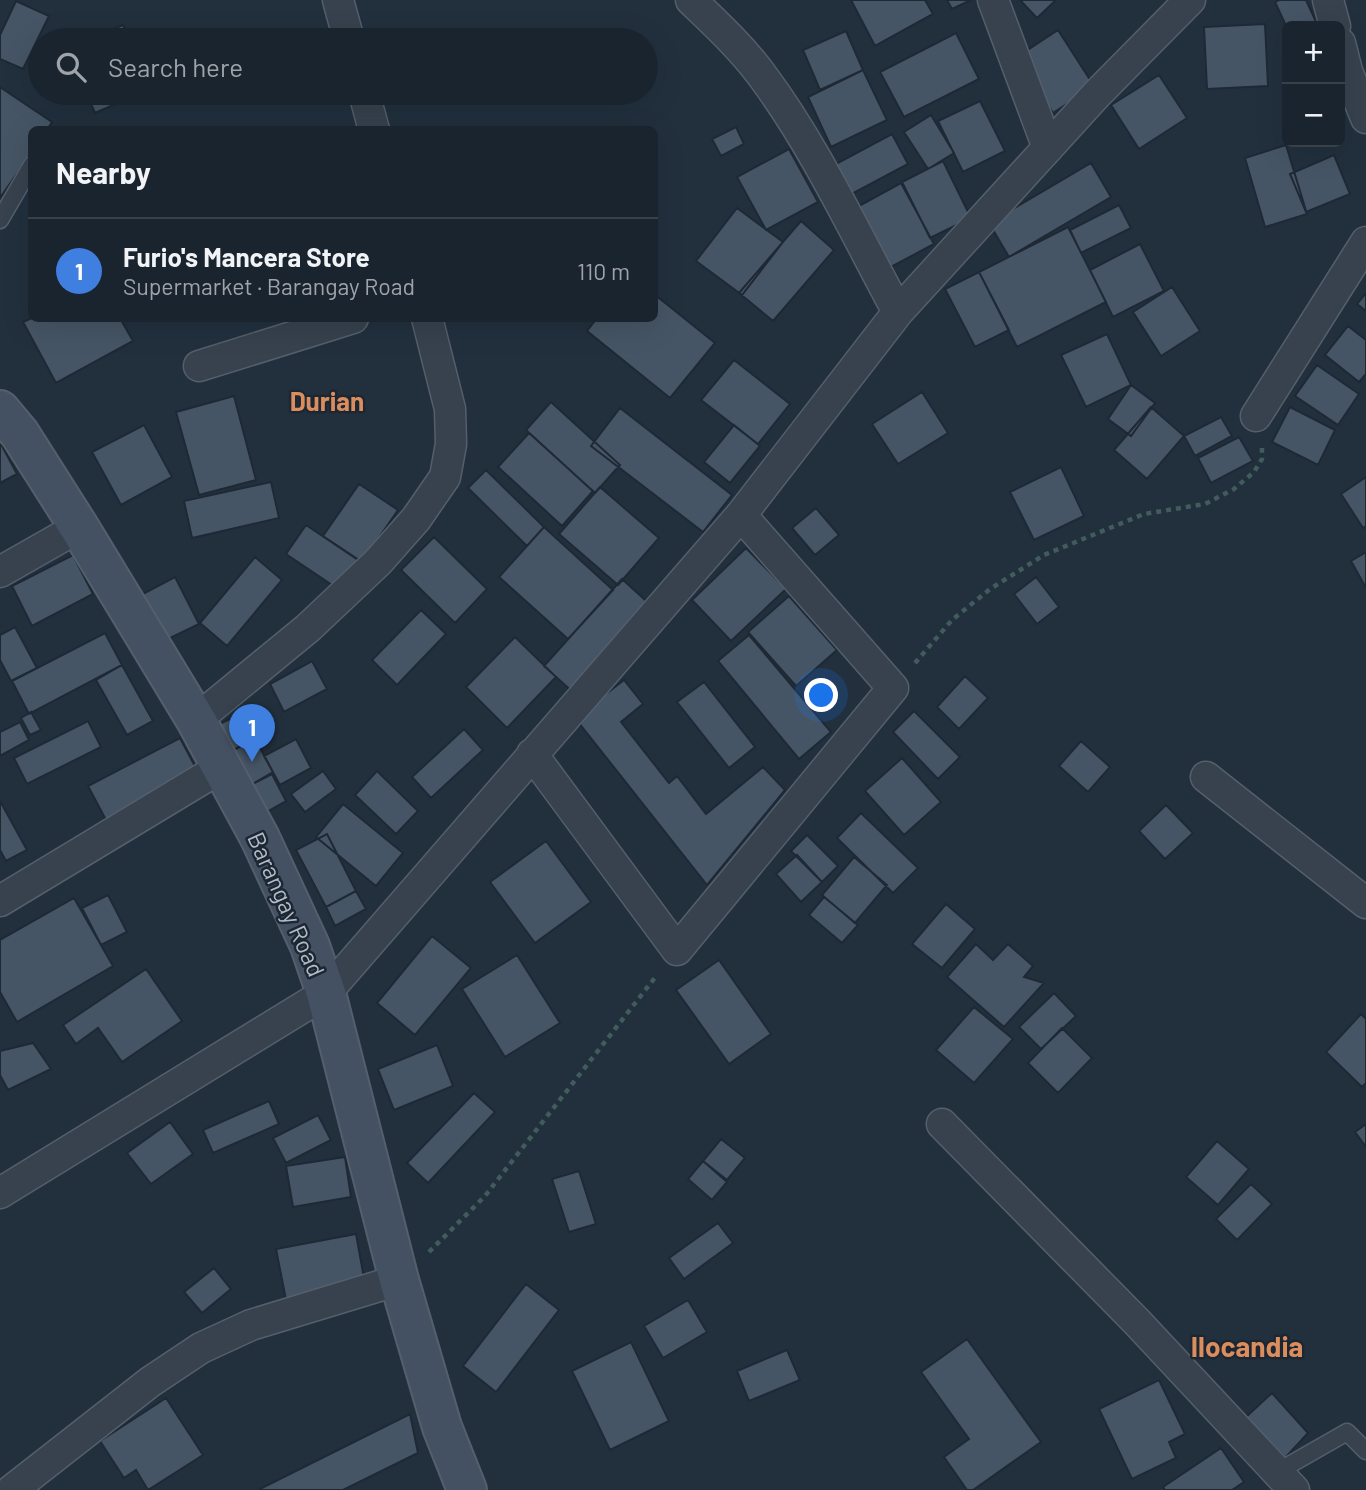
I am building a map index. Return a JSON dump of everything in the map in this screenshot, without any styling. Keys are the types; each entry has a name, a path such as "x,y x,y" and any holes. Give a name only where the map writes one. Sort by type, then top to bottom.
{"street":[{"path":"338,0 346,28"},
{"path":"691,0 761,73 792,119 898,312"},
{"path":"993,0 1048,148"},
{"path":"0,1193 326,993 741,516 898,312 1105,84 1190,0"},
{"path":"1328,0 1334,21"},
{"path":"1345,63 1366,118"},
{"path":"367,105 373,126"},
{"path":"1256,416 1366,242"},
{"path":"200,366 339,322"},
{"path":"196,720 307,628 378,562 416,519 445,477 452,444 450,409 428,322"},
{"name":"Barangay Road","path":"0,410 20,435 79,527 196,720 288,894 326,993 399,1280 442,1427 467,1490"},
{"path":"532,754 677,950 893,688 741,516"},
{"path":"0,572 79,527"},
{"path":"0,901 222,767"},
{"path":"1206,777 1366,903"},
{"path":"942,1124 1137,1322 1286,1481"},
{"path":"12,1490 150,1382 201,1348 251,1325 399,1280"}],"lane":[{"path":"0,220 28,172"},
{"path":"1286,1481 1347,1432 1366,1451"}],"path":[{"path":"893,688 952,620 990,589 1044,555 1144,514 1205,504 1234,489 1254,472 1262,458 1263,441 1256,416"},
{"path":"399,1280 485,1196 677,950"}],"building":[{"path":"851,0 925,0 933,14 875,46"},
{"path":"947,0 971,0 952,9"},
{"path":"1020,0 1056,0 1037,18"},
{"path":"1306,0 1316,21 1284,21 1275,2"},
{"path":"16,1 49,16 43,28 28,28 28,59 23,69 0,59 0,35"},
{"path":"1265,24 1268,86 1207,89 1204,27"},
{"path":"1058,30 1094,86 1053,113 1017,57"},
{"path":"846,31 863,70 820,90 803,50"},
{"path":"956,33 979,79 904,117 880,72"},
{"path":"863,70 887,120 831,147 808,97"},
{"path":"1159,75 1187,118 1139,149 1111,105"},
{"path":"0,87 52,122 50,126 28,126 28,158 0,198"},
{"path":"980,101 1005,151 963,172 938,121"},
{"path":"91,105 113,105 95,113"},
{"path":"931,115 954,153 928,169 904,132"},
{"path":"736,127 744,144 721,156 712,139"},
{"path":"892,134 908,164 848,196 832,166"},
{"path":"1287,147 1307,214 1265,227 1245,158"},
{"path":"789,149 818,202 766,230 737,177"},
{"path":"1334,155 1350,194 1306,212 1290,174"},
{"path":"943,161 971,218 930,238 902,182"},
{"path":"1091,163 1111,197 1009,257 989,223"},
{"path":"901,183 934,244 889,268 857,207"},
{"path":"1119,205 1131,228 1081,253 1070,230"},
{"path":"737,208 783,242 742,295 696,261"},
{"path":"801,221 834,250 773,321 739,293"},
{"path":"1068,227 1106,302 1017,347 979,272"},
{"path":"1140,244 1164,291 1113,317 1090,270"},
{"path":"979,272 1009,330 975,347 945,289"},
{"path":"1172,287 1200,331 1161,356 1133,312"},
{"path":"1366,293 1366,311 1357,304"},
{"path":"658,297 715,343 670,398 587,331 594,322 658,322"},
{"path":"28,320 28,322 122,322 133,341 56,383 23,322"},
{"path":"1348,326 1366,340 1366,374 1359,382 1325,355"},
{"path":"1107,334 1131,385 1086,407 1061,355"},
{"path":"734,360 790,404 758,444 701,400"},
{"path":"1317,365 1359,394 1338,425 1295,396"},
{"path":"1131,385 1155,403 1131,436 1108,419"},
{"path":"922,392 948,433 898,464 872,424"},
{"path":"234,396 256,480 199,495 176,412"},
{"path":"551,402 620,465 595,493 526,430"},
{"path":"1151,407 1184,436 1147,479 1114,450"},
{"path":"1290,407 1335,430 1318,465 1272,442"},
{"path":"620,408 732,495 703,532 591,446"},
{"path":"1221,417 1232,436 1195,456 1184,436"},
{"path":"144,425 172,477 121,505 92,452"},
{"path":"734,425 760,446 730,483 704,462"},
{"path":"529,433 593,491 562,526 498,467"},
{"path":"1239,437 1253,461 1211,483 1198,458"},
{"path":"0,442 17,474 0,483"},
{"path":"1061,467 1084,516 1034,540 1010,492"},
{"path":"486,470 544,527 527,546 468,488"},
{"path":"1366,477 1366,526 1363,528 1341,494"},
{"path":"271,482 279,518 192,538 184,501"},
{"path":"359,484 398,510 362,562 323,536"},
{"path":"600,487 659,538 618,585 559,534"},
{"path":"816,508 839,535 815,555 792,528"},
{"path":"306,525 358,560 338,589 286,554"},
{"path":"544,527 613,590 568,639 499,577"},
{"path":"434,537 487,589 455,623 401,570"},
{"path":"746,548 786,589 731,641 692,600"},
{"path":"1366,552 1366,588 1351,561"},
{"path":"73,555 93,594 32,626 12,586"},
{"path":"255,557 282,580 227,646 200,623"},
{"path":"175,577 199,624 160,643 137,597"},
{"path":"1036,577 1059,607 1037,624 1014,594"},
{"path":"622,579 654,608 576,695 544,666"},
{"path":"789,596 837,650 796,686 748,632"},
{"path":"421,610 446,634 397,685 372,660"},
{"path":"15,627 37,668 11,681 0,660 0,635"},
{"path":"105,633 122,665 29,714 12,681"},
{"path":"749,635 831,732 799,759 718,661"},
{"path":"515,637 556,677 507,728 466,687"},
{"path":"312,661 327,689 284,712 270,684"},
{"path":"122,665 153,721 127,735 96,680"},
{"path":"965,676 988,698 959,729 937,707"},
{"path":"624,680 643,704 621,722 669,783 677,776 706,814 763,767 785,790 707,885 575,718"},
{"path":"704,682 755,747 729,768 677,702"},
{"path":"914,711 960,757 938,779 893,732"},
{"path":"31,712 41,730 30,735 21,718"},
{"path":"239,714 253,740 230,752 216,726"},
{"path":"88,721 101,747 27,784 14,758"},
{"path":"20,722 29,740 0,756 0,732"},
{"path":"464,729 483,750 431,798 412,777"},
{"path":"180,738 198,772 106,820 88,786"},
{"path":"255,738 273,772 249,786 230,752"},
{"path":"296,739 311,768 280,785 264,756"},
{"path":"1081,741 1110,767 1088,792 1059,766"},
{"path":"902,758 941,802 904,835 865,791"},
{"path":"323,771 336,789 305,812 291,794"},
{"path":"377,771 418,811 396,834 355,795"},
{"path":"272,774 286,801 263,814 249,786"},
{"path":"0,801 27,850 6,861 0,850"},
{"path":"343,804 403,853 376,886 316,837"},
{"path":"1166,805 1193,833 1165,859 1139,831"},
{"path":"861,813 918,868 893,893 837,838"},
{"path":"327,834 356,891 326,907 296,850"},
{"path":"807,835 838,866 822,882 791,851"},
{"path":"546,841 591,902 535,943 490,882"},
{"path":"797,855 822,882 801,902 776,874"},
{"path":"854,857 887,885 855,923 822,895"},
{"path":"356,891 366,909 335,926 326,907"},
{"path":"108,895 127,932 101,945 82,908"},
{"path":"824,897 858,925 842,943 809,915"},
{"path":"74,898 113,966 17,1022 0,992 0,940"},
{"path":"946,904 975,929 942,968 912,944"},
{"path":"432,936 471,968 415,1035 377,1003"},
{"path":"976,944 993,960 1008,944 1033,966 1024,977 1044,983 1004,1027 947,977"},
{"path":"517,955 560,1023 505,1057 462,989"},
{"path":"719,960 771,1034 729,1064 676,990"},
{"path":"146,969 182,1021 122,1062 98,1028 76,1044 63,1025"},
{"path":"1054,993 1076,1016 1041,1049 1019,1027"},
{"path":"974,1007 1013,1039 974,1083 936,1050"},
{"path":"1361,1014 1366,1019 1366,1083 1362,1087 1326,1052"},
{"path":"1062,1028 1092,1058 1058,1093 1028,1063"},
{"path":"33,1043 51,1069 8,1090 0,1075 0,1051"},
{"path":"437,1045 453,1086 394,1110 378,1069"},
{"path":"474,1093 495,1112 428,1183 407,1163"},
{"path":"269,1101 279,1124 213,1153 203,1130"},
{"path":"318,1115 331,1140 286,1163 273,1138"},
{"path":"170,1122 193,1154 151,1184 127,1153"},
{"path":"1366,1124 1366,1147 1355,1132"},
{"path":"721,1139 745,1158 727,1180 703,1161"},
{"path":"1217,1141 1249,1169 1218,1205 1186,1177"},
{"path":"345,1157 351,1197 293,1207 286,1166"},
{"path":"703,1161 727,1182 712,1200 688,1179"},
{"path":"579,1171 596,1224 569,1232 552,1179"},
{"path":"1251,1184 1272,1204 1237,1240 1216,1219"},
{"path":"718,1223 733,1243 684,1279 669,1258"},
{"path":"356,1234 366,1289 287,1305 276,1249"},
{"path":"214,1268 231,1289 202,1313 184,1292"},
{"path":"526,1284 559,1310 496,1392 463,1366"},
{"path":"688,1300 707,1332 663,1358 644,1326"},
{"path":"967,1339 1041,1442 973,1490 967,1490 944,1457 969,1439 921,1372"},
{"path":"631,1342 669,1421 610,1450 572,1371"},
{"path":"787,1350 800,1380 749,1401 737,1371"},
{"path":"1159,1380 1185,1434 1169,1442 1176,1458 1132,1479 1099,1409"},
{"path":"1272,1393 1308,1433 1285,1458 1246,1417"},
{"path":"166,1398 203,1455 148,1490 136,1470 124,1478 100,1441"},
{"path":"410,1414 418,1453 343,1490 258,1490"},
{"path":"1221,1448 1244,1482 1232,1490 1165,1490 1163,1487"}],"place":[{"name":"Furio's Mancera Store","path":"252,762"}],"district":[{"name":"Durian","path":"327,400"},
{"name":"Ilocandia","path":"1247,1346"}]}
